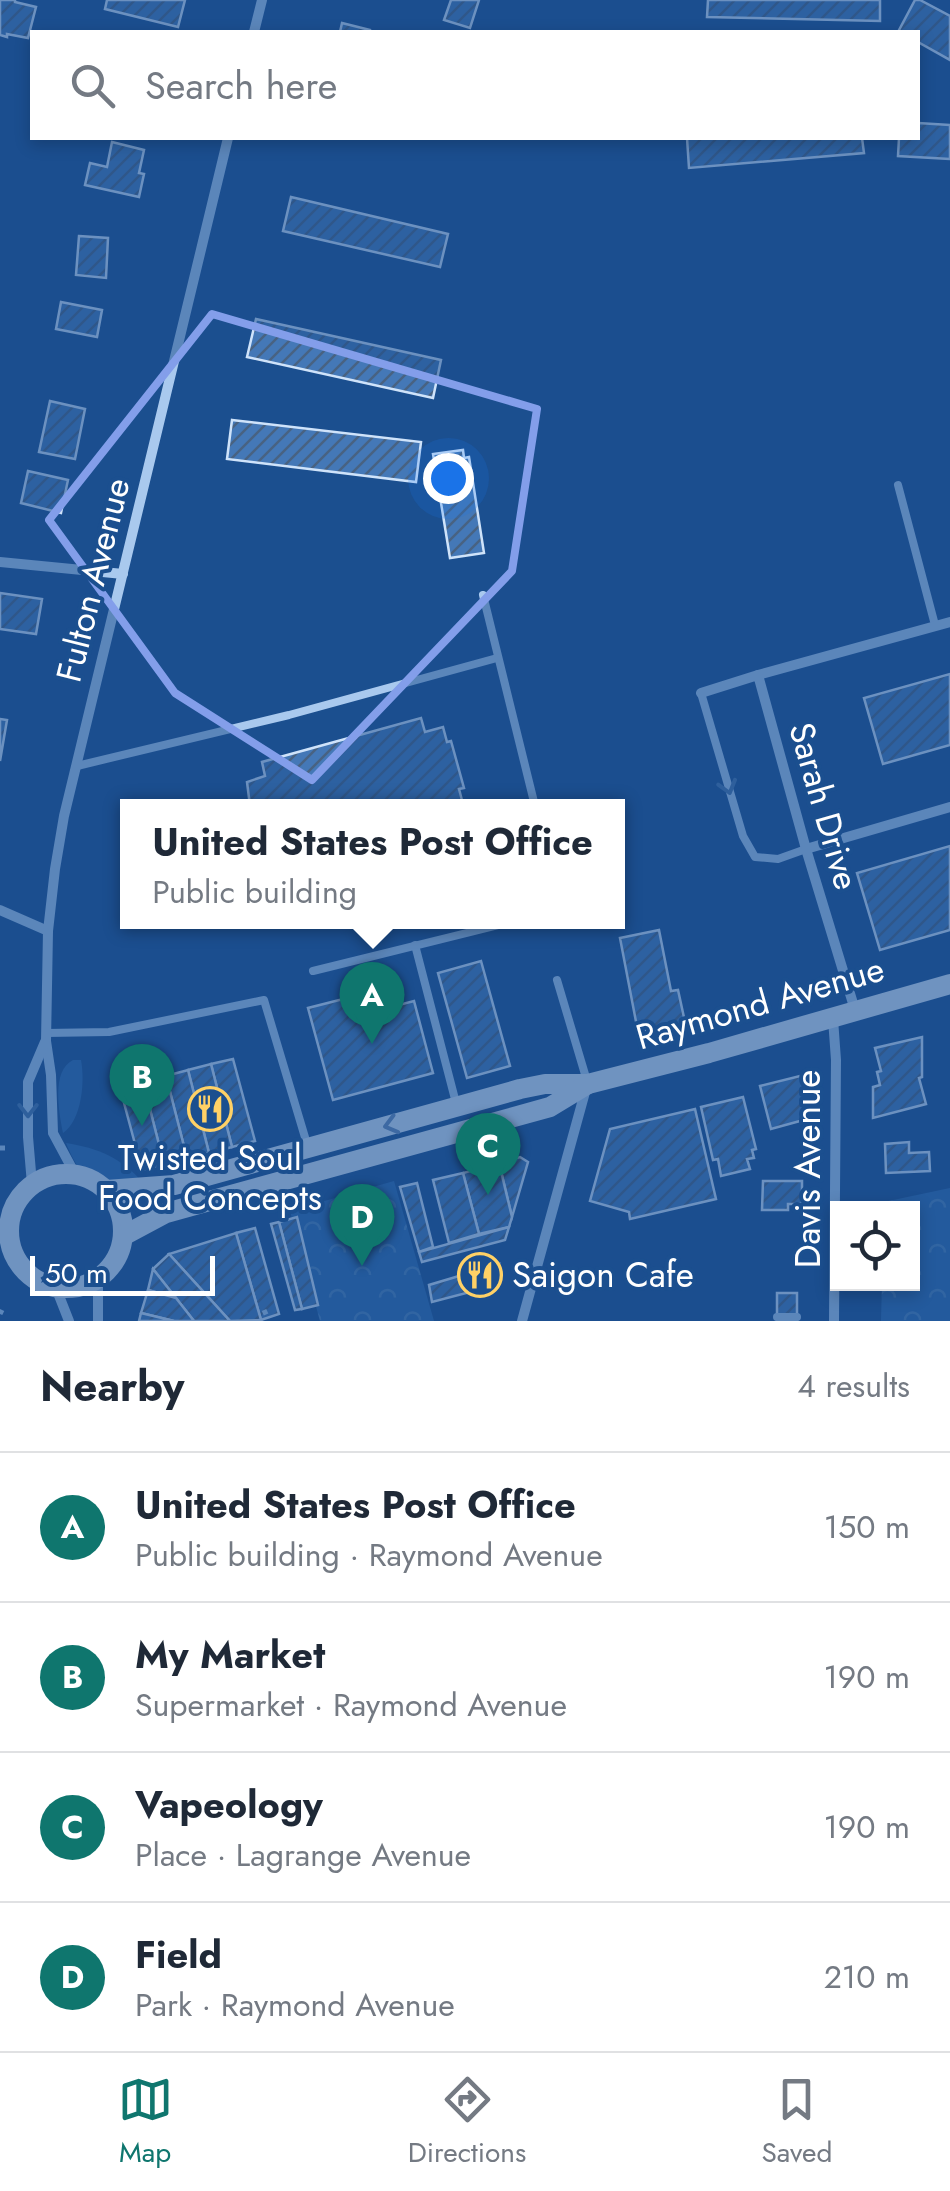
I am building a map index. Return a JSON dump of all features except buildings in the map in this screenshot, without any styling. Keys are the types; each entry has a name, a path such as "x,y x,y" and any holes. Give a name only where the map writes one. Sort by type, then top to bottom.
{"main road":[{"name":"Raymond Avenue","path":"106,1190 174,1185 545,1084 588,1084 950,984"},
{"name":"Raymond Avenue","path":"123,1236 166,1213 550,1107 588,1084"},
{"path":"52,1174 75,1174 90,1178 106,1190 122,1219 123,1236 119,1252 98,1278 78,1287 56,1288 32,1278 7,1258 5,1217 32,1184 52,1174"}],"street":[{"path":"254,30 262,0"},
{"name":"Fulton Avenue","path":"75,1174 54,1133 46,1037 48,931 55,870 228,140"},
{"path":"0,562 123,574"},
{"path":"700,694 950,622"},
{"name":"Sarah Drive","path":"758,675 854,1010"},
{"path":"806,849 950,808"},
{"path":"0,910 48,931"},
{"name":"Davis Avenue","path":"833,1018 834,1321"},
{"name":"Fulton Avenue","path":"32,1184 28,1082 46,1037"},
{"path":"522,1321 588,1084"},
{"path":"98,1278 98,1321"},
{"path":"56,1288 68,1321"}],"lane":[{"path":"898,485 935,625"},
{"path":"483,595 534,799"},
{"path":"77,766 289,715 497,658"},
{"path":"700,694 743,836 754,857 778,859 806,849"},
{"path":"313,971 483,929"},
{"path":"415,946 457,1107"},
{"path":"558,980 588,1084"},
{"path":"46,1037 110,1032 264,1000 309,1148"},
{"path":"778,1317 797,1317"}],"path":[{"path":"264,1310 270,1321"}],"highlighted area":[{"path":"212,314 537,409 512,571 312,780 175,693 49,520"}],"green space":[{"path":"81,1060 81,1100 63,1133 59,1082 66,1065"},
{"path":"66,1143 109,1155 143,1183 115,1185 95,1181 80,1169"},
{"path":"394,1181 434,1321 320,1321 290,1211"},
{"path":"950,1188 950,1321 881,1321 882,1291 920,1291 920,1201 889,1201"}],"place":[{"name":"United States Post Office","path":"372,1044"},
{"name":"Twisted Soul Food Concepts","path":"210,1109"},
{"name":"My Market","path":"142,1126"},
{"name":"Vapeology","path":"488,1195"},
{"name":"Field","path":"362,1266"},
{"name":"Saigon Cafe","path":"480,1275"}]}
